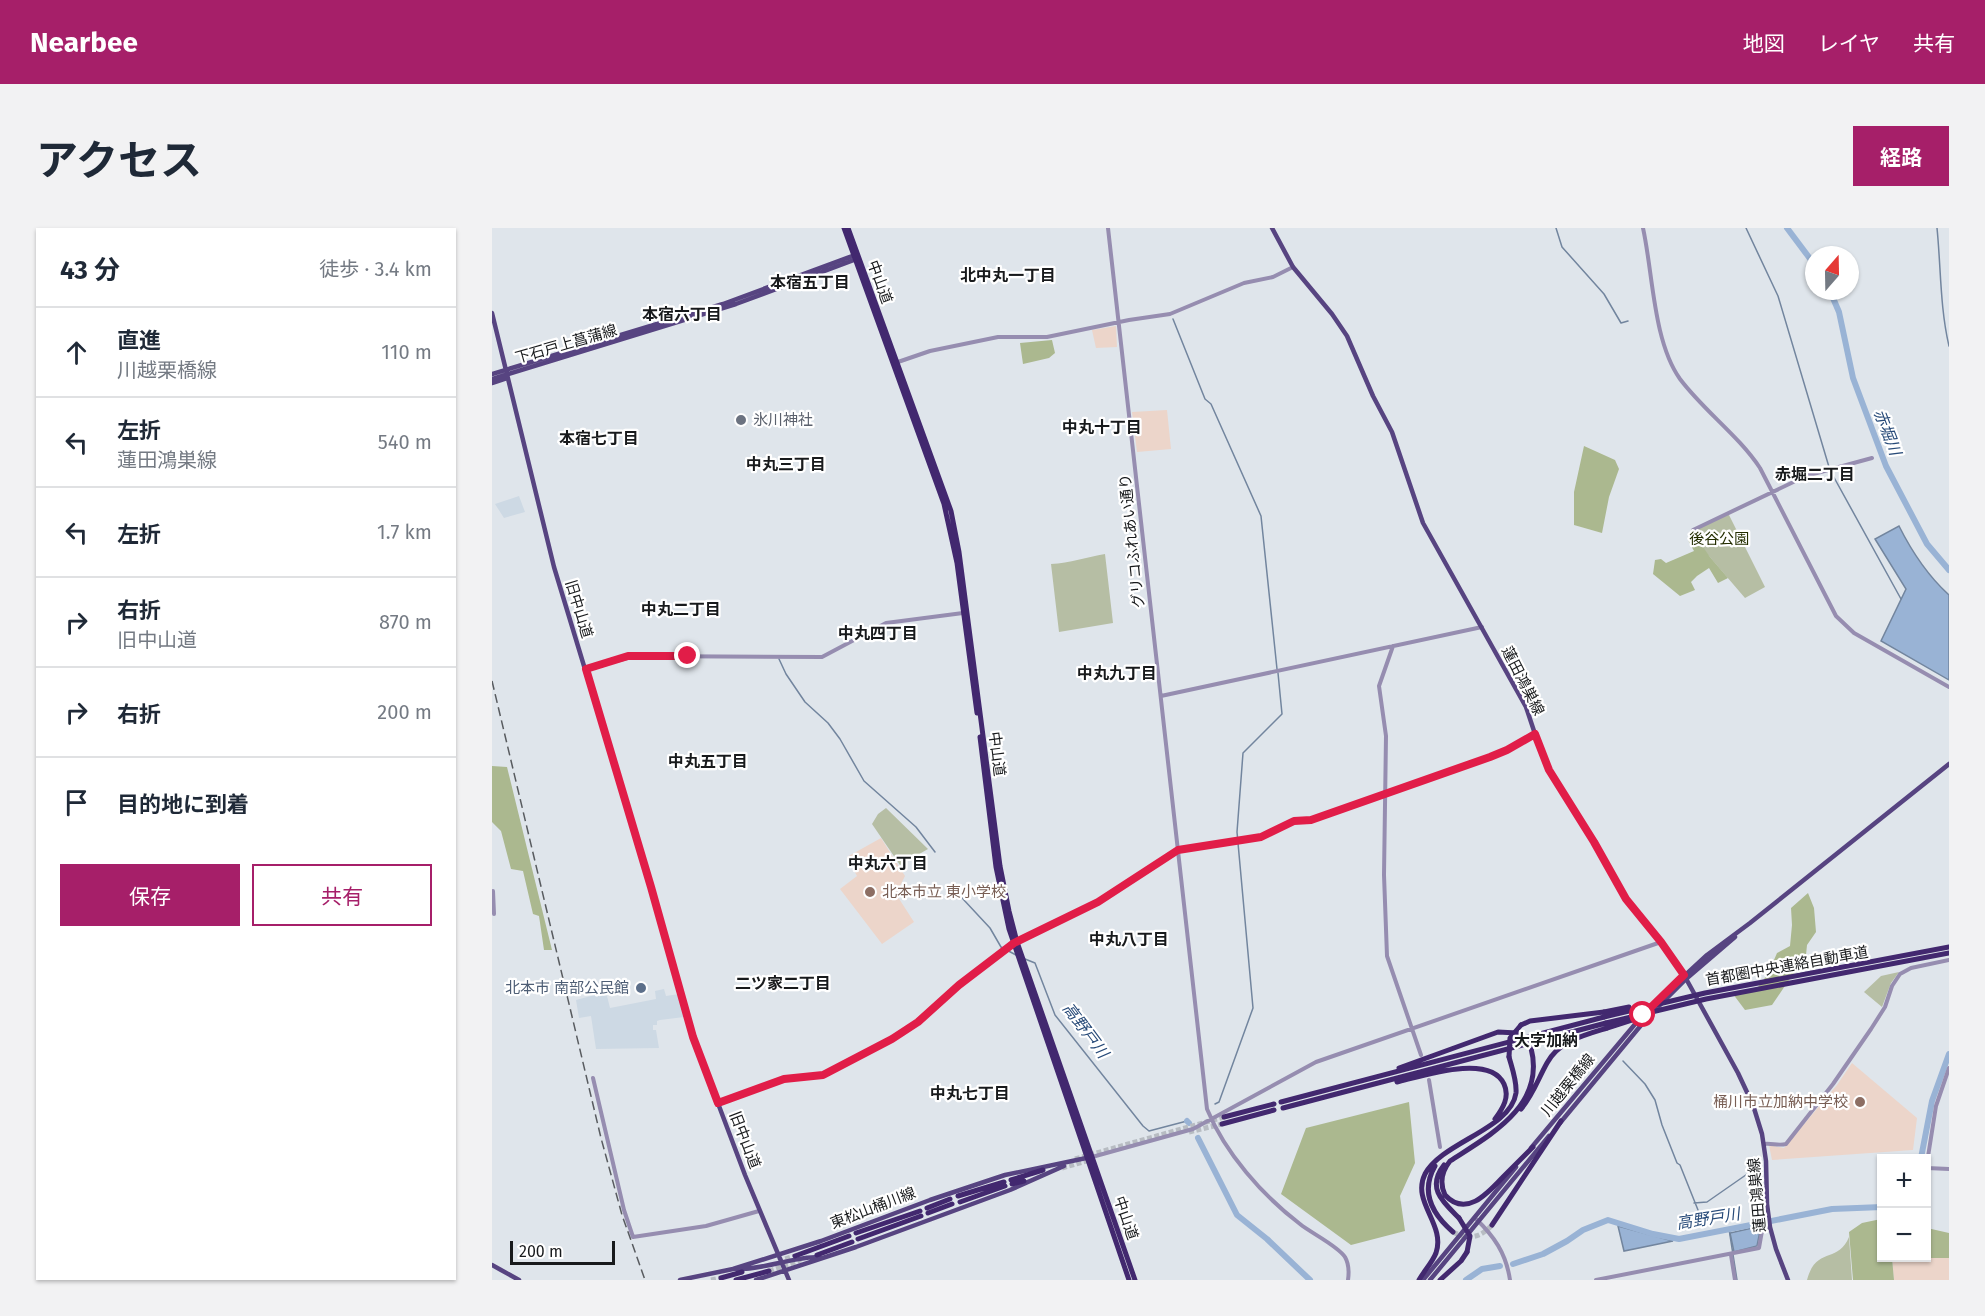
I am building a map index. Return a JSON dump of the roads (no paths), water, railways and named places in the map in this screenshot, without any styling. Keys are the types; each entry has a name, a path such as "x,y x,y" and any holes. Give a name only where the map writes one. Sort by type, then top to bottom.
{"highway":[{"name":"中山道","path":"846,228 948,502 959,552 1001,873 1016,943"},
{"name":"中山道","path":"896,363 944,504 957,563 996,867 1004,908 1135,1280"},
{"name":"首都圏中央連絡自動車道","path":"1949,947 1676,1000 1605,1020 1342,1092 1282,1105 1352,1084 1605,1020 1949,953"},
{"path":"1533,1147 1482,1197 1465,1204 1454,1202 1443,1189 1442,1178 1445,1166 1491,1135 1514,1116 1531,1097 1547,1063 1555,1052 1605,1020"},
{"path":"1419,1280 1436,1253 1438,1238 1422,1197 1422,1181 1429,1168 1442,1156 1507,1112 1515,1098 1515,1081 1509,1057 1510,1038 1521,1025 1530,1021 1605,1020"},
{"path":"1352,1084 1498,1032 1517,1033"},
{"path":"1514,1116 1524,1099 1531,1079 1533,1059 1531,1048"},
{"path":"1342,1092 1455,1070 1484,1068 1500,1077 1506,1091 1503,1107 1493,1123"},
{"path":"1222,1124 1274,1107 1224,1117"},
{"path":"1492,1225 1561,1121"},
{"path":"1442,1156 1431,1173 1428,1194 1433,1210 1453,1232"},
{"name":"中山道","path":"1090,1157 1129,1280"},
{"path":"1440,1280 1461,1261 1467,1252 1470,1236 1460,1218 1443,1203 1436,1184 1440,1171 1450,1161"},
{"path":"1024,1180 1012,1182 1042,1170"},
{"path":"959,1199 1005,1184"},
{"path":"927,1211 952,1202"},
{"path":"857,1236 920,1213"},
{"path":"795,1256 850,1239 817,1255"},
{"path":"736,1280 769,1271"},
{"path":"721,1278 742,1272"}],"main road":[{"name":"蓮田鴻巣線","path":"1272,228 1293,267 1347,336 1373,396 1392,432 1423,523 1526,706 1549,770 1626,899 1661,942 1685,977 1741,1079 1757,1116 1764,1144 1770,1227 1788,1280"},
{"name":"下石戸上菖蒲線","path":"504,374 592,350 736,304 855,256"},
{"name":"旧中山道","path":"492,313 504,374 554,567 666,936 693,1037 759,1211 789,1280"},
{"path":"492,372 504,374"},
{"path":"492,381 504,374"},
{"name":"川越栗橋線","path":"1430,1280 1533,1147 1630,1029 1719,945 1750,923 1949,764"},
{"name":"川越栗橋線","path":"1423,1280 1477,1220 1634,1032 1685,977"},
{"name":"東松山桶川線","path":"681,1280 733,1269 821,1241 1005,1175 1090,1157"},
{"name":"東松山桶川線","path":"756,1280 1010,1190 1075,1161"},
{"path":"733,1269 752,1269 781,1262 825,1257"},
{"path":"492,1264 519,1280"}],"street":[{"name":"グリコふれあい通り","path":"1108,228 1207,1109 1222,1138 1249,1177 1287,1214 1345,1257 1349,1272 1348,1280"},
{"path":"1643,228 1657,318 1669,358 1680,378 1756,462 1831,608 1841,622 1854,633 1949,687"},
{"path":"896,363 930,351 998,337 1047,337 1170,314 1231,288 1273,277 1293,267"},
{"path":"1693,530 1806,476 1872,458"},
{"path":"586,669 635,656 822,657 886,623 963,613"},
{"path":"1161,696 1273,674 1482,627"},
{"path":"1393,646 1379,686 1386,736 1384,875 1387,956 1414,1029 1421,1056"},
{"path":"718,1103 784,1079 823,1075 849,1063 918,1022 959,985 1016,943 1098,902 1178,850 1261,837 1294,821 1311,820 1507,750 1535,734"},
{"path":"493,891 494,914"},
{"path":"1090,1157 1193,1129 1316,1062 1661,942"},
{"path":"1764,1144 1786,1144 1833,1084 1871,1029 1885,1006 1892,986 1900,975 1911,968 1949,960"},
{"path":"1949,1068 1936,1106 1927,1163 1927,1168 1949,1168"},
{"path":"593,1078 624,1210 633,1237 706,1226 759,1211"},
{"path":"1429,1080 1440,1148"},
{"path":"1477,1220 1492,1235 1502,1251 1510,1280"},
{"path":"1596,1280 1759,1248 1762,1231 1770,1227"},
{"path":"1731,1255 1735,1280"}],"water":[{"path":"1899,526 1921,563 1949,595 1949,680 1881,641 1906,589 1875,539"},
{"path":"1618,1226 1673,1241 1624,1251"},
{"path":"1761,1226 1757,1246 1734,1252 1730,1233"}],"waterway":[{"path":"1556,228 1562,247 1604,294 1621,323 1628,321"},
{"path":"1746,228 1778,296 1829,467"},
{"name":"赤堀川","path":"1787,228 1805,252"},
{"path":"1937,228 1942,303 1949,346"},
{"name":"赤堀川","path":"1834,300 1839,312 1853,378 1886,466 1927,544 1949,570"},
{"path":"1173,319 1205,399 1211,404 1261,516 1277,669"},
{"path":"1831,472 1901,599"},
{"path":"779,659 805,702 828,723 840,739 864,781 916,827 935,852"},
{"path":"1215,1104 1219,1102 1253,1008 1237,832 1243,753 1282,714 1278,673"},
{"name":"高野戸川","path":"958,890 963,899 990,928 1001,947 1016,955"},
{"name":"高野戸川","path":"1025,959 1035,963 1055,1015 1143,1126 1149,1131 1187,1121"},
{"name":"高野戸川","path":"1922,1154 1932,1101 1949,1054"},
{"path":"1623,1061 1645,1084 1655,1100 1662,1125 1698,1210"},
{"name":"高野戸川","path":"1198,1138 1237,1215 1267,1239 1310,1280"},
{"path":"1694,1203 1707,1202 1753,1170 1761,1169"},
{"name":"高野戸川","path":"1513,1264 1543,1254 1583,1230 1608,1220 1653,1234 1679,1239 1832,1209 1877,1207"},
{"path":"1729,1229 1737,1280"},
{"name":"高野戸川","path":"1466,1280 1482,1269 1500,1266"}],"tunnel":[{"path":"1075,1159 1224,1117"},
{"path":"1189,1132 1222,1124"},
{"path":"1062,1168 1090,1160"},
{"path":"1453,1232 1469,1237 1483,1233 1492,1225"},
{"path":"778,1261 795,1256"},
{"path":"769,1271 801,1260"},
{"path":"711,1280 721,1278"}],"railway":[{"path":"492,681 601,1138 622,1215 645,1280"}],"place":[{"name":"氷川神社","path":"741,420"},
{"name":"北本市立 東小学校","path":"870,892"},
{"name":"北本市 南部公民館","path":"641,988"},
{"name":"桶川市立加納中学校","path":"1860,1102"}],"district":[{"name":"北中丸一丁目","path":"1008,275"},
{"name":"本宿五丁目","path":"810,282"},
{"name":"本宿六丁目","path":"682,314"},
{"name":"中丸十丁目","path":"1102,427"},
{"name":"本宿七丁目","path":"599,438"},
{"name":"中丸三丁目","path":"786,464"},
{"name":"赤堀二丁目","path":"1815,474"},
{"name":"中丸二丁目","path":"681,609"},
{"name":"中丸四丁目","path":"878,633"},
{"name":"中丸九丁目","path":"1117,673"},
{"name":"中丸五丁目","path":"708,761"},
{"name":"中丸六丁目","path":"888,863"},
{"name":"中丸八丁目","path":"1129,939"},
{"name":"二ツ家二丁目","path":"783,983"},
{"name":"大字加納","path":"1546,1040"},
{"name":"中丸七丁目","path":"970,1093"}],"park label":[{"name":"後谷公園","path":"1719,539"}]}
